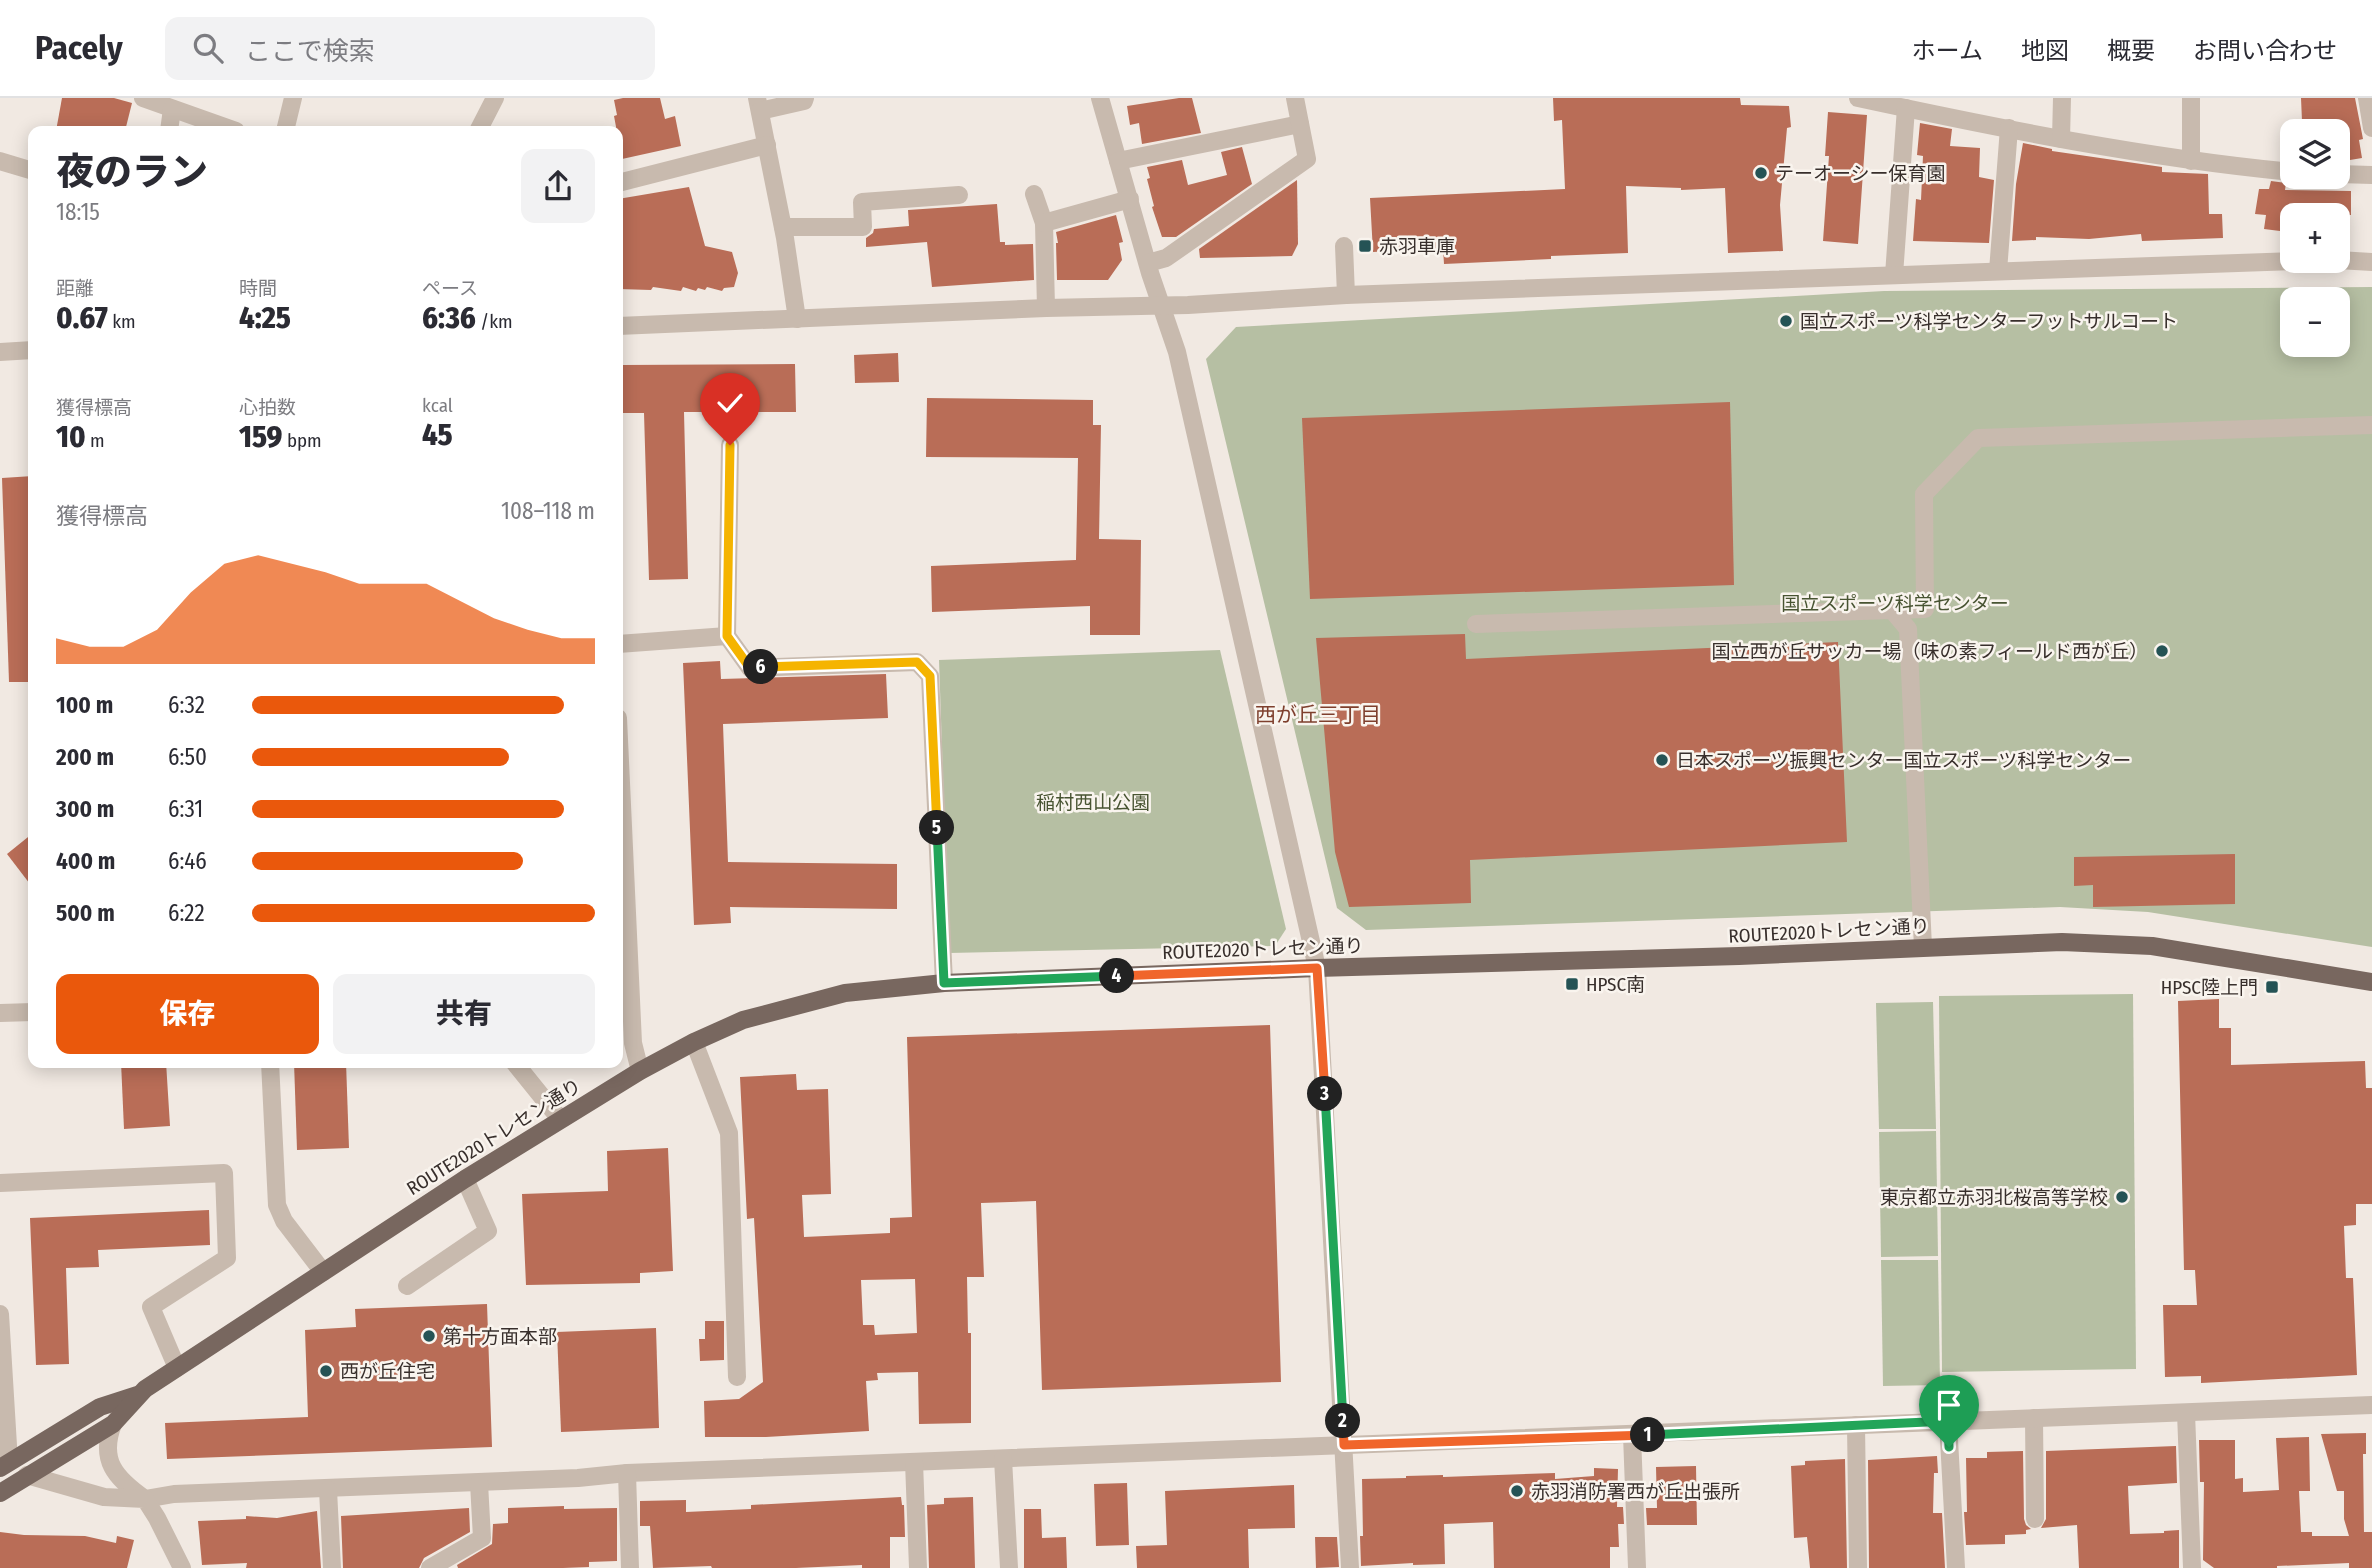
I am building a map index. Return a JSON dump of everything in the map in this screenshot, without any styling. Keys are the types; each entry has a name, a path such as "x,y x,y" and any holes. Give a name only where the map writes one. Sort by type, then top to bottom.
{"main road":[{"name":"ROUTE2020トレセン通り","path":"4,1465 100,1407 137,1395 466,1179 640,1071 743,1020 845,993 944,983 1317,968 1739,956 2062,942 2152,946 2372,982"},
{"name":"ROUTE2020トレセン通り","path":"0,1493 113,1424 137,1395"}],"street":[{"path":"143,98 171,105 224,126"},
{"path":"286,126 293,98"},
{"path":"481,126 495,98"},
{"path":"797,319 759,104 804,101 805,98"},
{"path":"1100,98 1148,264 1177,352 1317,968 1350,1568"},
{"path":"1148,264 1166,258 1307,159 1295,98"},
{"path":"1858,98 1906,108 1931,106 2009,128 2061,139 2191,161 2280,171"},
{"path":"2061,139 2062,98"},
{"path":"2191,98 2191,161"},
{"path":"2367,98 2372,128"},
{"path":"169,126 171,105"},
{"path":"1894,275 1906,108"},
{"path":"1118,161 1300,124"},
{"path":"1998,271 2009,128"},
{"path":"623,182 767,145"},
{"path":"0,161 28,169"},
{"path":"2350,175 2372,176"},
{"path":"1034,194 1044,223 1046,308"},
{"path":"783,228 863,227 862,202 959,195"},
{"path":"1044,223 1130,199"},
{"path":"1344,246 1346,295"},
{"path":"623,327 1346,295 2280,261"},
{"path":"2350,261 2372,262"},
{"path":"0,352 28,350"},
{"path":"1476,624 1925,609 1924,495 1978,438 2372,425"},
{"path":"730,445 727,636 750,668 917,662 930,676 944,983"},
{"path":"1892,610 1908,629 1923,947"},
{"path":"623,644 727,636"},
{"path":"623,826 633,1042 640,1071"},
{"path":"0,1013 28,1012"},
{"path":"694,1042 729,1133 737,1377"},
{"path":"270,1068 277,1205 284,1221 323,1272"},
{"path":"519,1068 560,1119"},
{"path":"0,1183 224,1173 227,1258 151,1307 177,1368"},
{"path":"407,1286 488,1231 466,1179"},
{"path":"0,1314 4,1465"},
{"path":"27,1475 104,1497 145,1499 174,1494 479,1483 627,1473 2372,1405"},
{"path":"2186,1413 2192,1568"},
{"path":"2034,1418 2035,1519"},
{"path":"1948,1421 1956,1568"},
{"path":"113,1424 108,1438 110,1463 119,1477 145,1499 182,1568"},
{"path":"1856,1425 1858,1568"},
{"path":"1632,1435 1637,1568"},
{"path":"1003,1458 1009,1568"},
{"path":"914,1462 918,1568"},
{"path":"627,1473 630,1568"},
{"path":"430,1568 482,1538 479,1483"},
{"path":"328,1490 332,1568"}],"green space":[{"name":"国立スポーツ科学センター","path":"2350,287 2372,287 2372,947 2148,912 2060,907 1366,930 1337,908 1206,359 1236,327 1884,291 2280,288 2280,357 2350,357"},
{"name":"稲村西山公園","path":"1220,650 1286,929 1275,946 949,953 939,660"},
{"path":"2133,994 2136,1369 1942,1372 1939,996"},
{"path":"1933,1002 1936,1129 1879,1129 1876,1003"},
{"path":"1936,1131 1938,1256 1881,1257 1879,1132"},
{"path":"1881,1260 1938,1260 1940,1385 1883,1386"}],"building":[{"path":"62,98 114,98 132,103 126,126 57,126"},
{"path":"660,98 665,119 675,116 681,146 623,159 623,126 616,126 614,100"},
{"path":"1192,98 1201,133 1142,144 1139,123 1130,125 1127,106"},
{"path":"1553,98 1740,98 1741,105 1789,106 1791,127 1787,128 1780,205 1783,251 1728,253 1725,188 1681,190 1626,186 1628,253 1444,264 1443,248 1373,252 1370,198 1565,189 1562,120 1554,121"},
{"path":"2301,98 2355,98 2363,139 2359,140 2362,158 2350,160 2350,119 2302,119"},
{"path":"1828,112 1867,115 1858,244 1823,241 1829,156 1825,156"},
{"path":"1920,123 1952,129 1950,146 1980,148 1979,177 1994,180 1989,243 1913,241 1916,199 1921,200 1923,156 1917,155"},
{"path":"2023,143 2052,151 2162,167 2162,172 2208,174 2209,214 2222,214 2223,238 2142,241 2141,234 2089,239 2036,237 2036,240 2012,241 2016,184"},
{"path":"1242,147 1252,184 1176,237 1162,237 1152,207 1154,206 1147,179 1150,178 1147,167 1182,160 1188,185 1227,175 1221,152"},
{"path":"1297,180 1298,244 1292,256 1200,258 1199,249"},
{"path":"2271,181 2280,182 2280,189 2285,190 2351,191 2351,215 2350,203 2280,203 2280,231 2264,229 2266,215 2255,214 2259,189 2269,189"},
{"path":"689,187 705,246 732,252 738,273 734,287 724,288 722,291 707,287 705,290 698,288 696,291 683,287 681,291 653,287 651,290 623,289 623,198"},
{"path":"997,204 1000,242 1005,242 1005,245 1033,244 1034,280 932,287 927,242 866,247 866,238 874,229 909,226 908,210"},
{"path":"1116,215 1123,242 1119,243 1122,260 1108,280 1057,280 1056,232"},
{"path":"898,353 899,382 855,383 854,355"},
{"path":"795,364 796,412 684,412 688,579 649,580 644,413 623,413 623,365"},
{"path":"927,398 1093,400 1093,425 1101,425 1099,539 1141,540 1140,635 1090,635 1090,606 932,612 931,566 1076,560 1078,458 926,457"},
{"path":"1730,402 1734,585 1310,599 1302,418"},
{"path":"28,476 28,682 9,682 2,478"},
{"path":"1465,634 1466,659 1838,642 1847,842 1470,860 1471,903 1349,907 1335,852 1316,638"},
{"path":"720,661 721,679 886,674 888,718 723,724 728,862 897,864 897,909 730,907 731,923 694,925 683,663"},
{"path":"28,837 28,881 7,854"},
{"path":"2235,854 2235,904 2093,907 2093,885 2074,886 2074,857"},
{"path":"2219,999 2219,1028 2231,1028 2231,1065 2365,1061 2366,1088 2372,1088 2372,1204 2356,1204 2356,1225 2344,1226 2346,1278 2353,1278 2357,1375 2201,1383 2201,1376 2165,1377 2163,1305 2197,1305 2195,1270 2184,1270 2178,1001"},
{"path":"1270,1025 1281,1382 1042,1390 1036,1201 981,1203 984,1277 967,1277 968,1333 971,1333 971,1423 919,1424 918,1372 877,1373 878,1380 866,1381 869,1431 766,1437 705,1437 704,1401 739,1399 763,1382 754,1218 747,1219 740,1077 796,1074 797,1090 828,1089 831,1194 802,1195 804,1237 890,1233 890,1218 912,1217 907,1037","holes":["915,1279 917,1333 875,1335 874,1325 863,1325 861,1280"]},
{"path":"121,1068 166,1068 170,1126 124,1129"},
{"path":"294,1068 346,1068 349,1148 297,1150"},
{"path":"668,1148 673,1271 640,1273 640,1283 526,1285 522,1194 608,1191 607,1151"},
{"path":"209,1210 210,1245 98,1250 99,1267 66,1268 69,1364 36,1365 30,1218"},
{"path":"487,1304 492,1447 167,1459 165,1423 308,1417 305,1330 356,1327 355,1309"},
{"path":"705,1321 724,1321 724,1360 700,1361 699,1339 705,1339"},
{"path":"656,1328 659,1428 561,1432 557,1332"},
{"path":"2366,1433 2366,1454 2363,1454 2364,1532 2372,1532 2372,1568 2349,1568 2349,1563 2277,1568 2214,1568 2203,1560 2204,1482 2200,1482 2199,1440 2235,1440 2235,1479 2243,1478 2243,1492 2279,1490 2276,1438 2309,1437 2310,1491 2299,1491 2301,1532 2312,1532 2312,1536 2349,1536 2344,1519 2344,1491 2337,1491 2321,1434"},
{"path":"2176,1446 2177,1483 2128,1486 2130,1534 2179,1530 2179,1568 2079,1568 2077,1525 2041,1528 2046,1519 2046,1451"},
{"path":"2023,1451 2024,1519 2031,1529 2026,1530 2026,1534 2005,1535 2005,1544 1966,1545 1966,1458 1987,1458 1987,1452"},
{"path":"1937,1456 1938,1473 1934,1473 1933,1513 1942,1513 1945,1568 1869,1568 1868,1460"},
{"path":"1845,1459 1847,1568 1810,1568 1807,1537 1794,1538 1791,1466 1805,1465 1805,1461"},
{"path":"1696,1466 1697,1525 1647,1525 1646,1508 1657,1508 1656,1467"},
{"path":"1594,1468 1618,1469 1617,1507 1623,1507 1624,1524 1618,1524 1619,1547 1610,1547 1610,1568 1494,1568 1493,1522 1444,1524 1445,1564 1361,1566 1362,1479 1555,1473 1555,1479 1594,1476"},
{"path":"1127,1483 1129,1545 1096,1546 1094,1484"},
{"path":"1294,1485 1295,1528 1248,1529 1249,1568 1137,1568 1136,1546 1167,1545 1165,1491"},
{"path":"901,1497 904,1505 905,1537 890,1537 890,1568 862,1568 862,1565 653,1568 650,1526 640,1526 640,1501 686,1500 686,1512 751,1509 751,1505"},
{"path":"973,1497 975,1568 929,1568 927,1505 944,1504 944,1498"},
{"path":"564,1506 564,1509 617,1508 617,1561 589,1562 589,1567 458,1568 457,1565 492,1544 493,1524 508,1523 508,1508"},
{"path":"469,1508 470,1532 424,1558 419,1568 343,1568 341,1516"},
{"path":"1024,1509 1041,1509 1042,1538 1066,1537 1067,1568 1024,1568"},
{"path":"317,1511 321,1568 246,1568 247,1563 202,1565 198,1521 246,1519 246,1516 277,1518"},
{"path":"0,1532 85,1536 116,1543 117,1536 134,1540 127,1568 0,1568"},
{"path":"1315,1537 1337,1537 1339,1567 1316,1568"}],"place":[{"name":"テーオーシー保育園","path":"1761,173"},
{"name":"赤羽車庫","path":"1365,246"},
{"name":"国立スポーツ科学センターフットサルコート","path":"1786,321"},
{"name":"国立西が丘サッカー場（味の素フィールド西が丘）","path":"2162,651"},
{"name":"日本スポーツ振興センター国立スポーツ科学センター","path":"1662,760"},
{"name":"HPSC南","path":"1572,984"},
{"name":"HPSC陸上門","path":"2272,987"},
{"name":"東京都立赤羽北桜高等学校","path":"2122,1197"},
{"name":"第十方面本部","path":"429,1336"},
{"name":"西が丘住宅","path":"326,1371"},
{"name":"赤羽消防署西が丘出張所","path":"1517,1491"}],"district":[{"name":"西が丘三丁目","path":"1318,715"}],"route":[{"path":"730,445 727,636 750,668 917,662 930,676 944,983 1317,968 1344,1445 1948,1421 1949,1447"}]}
